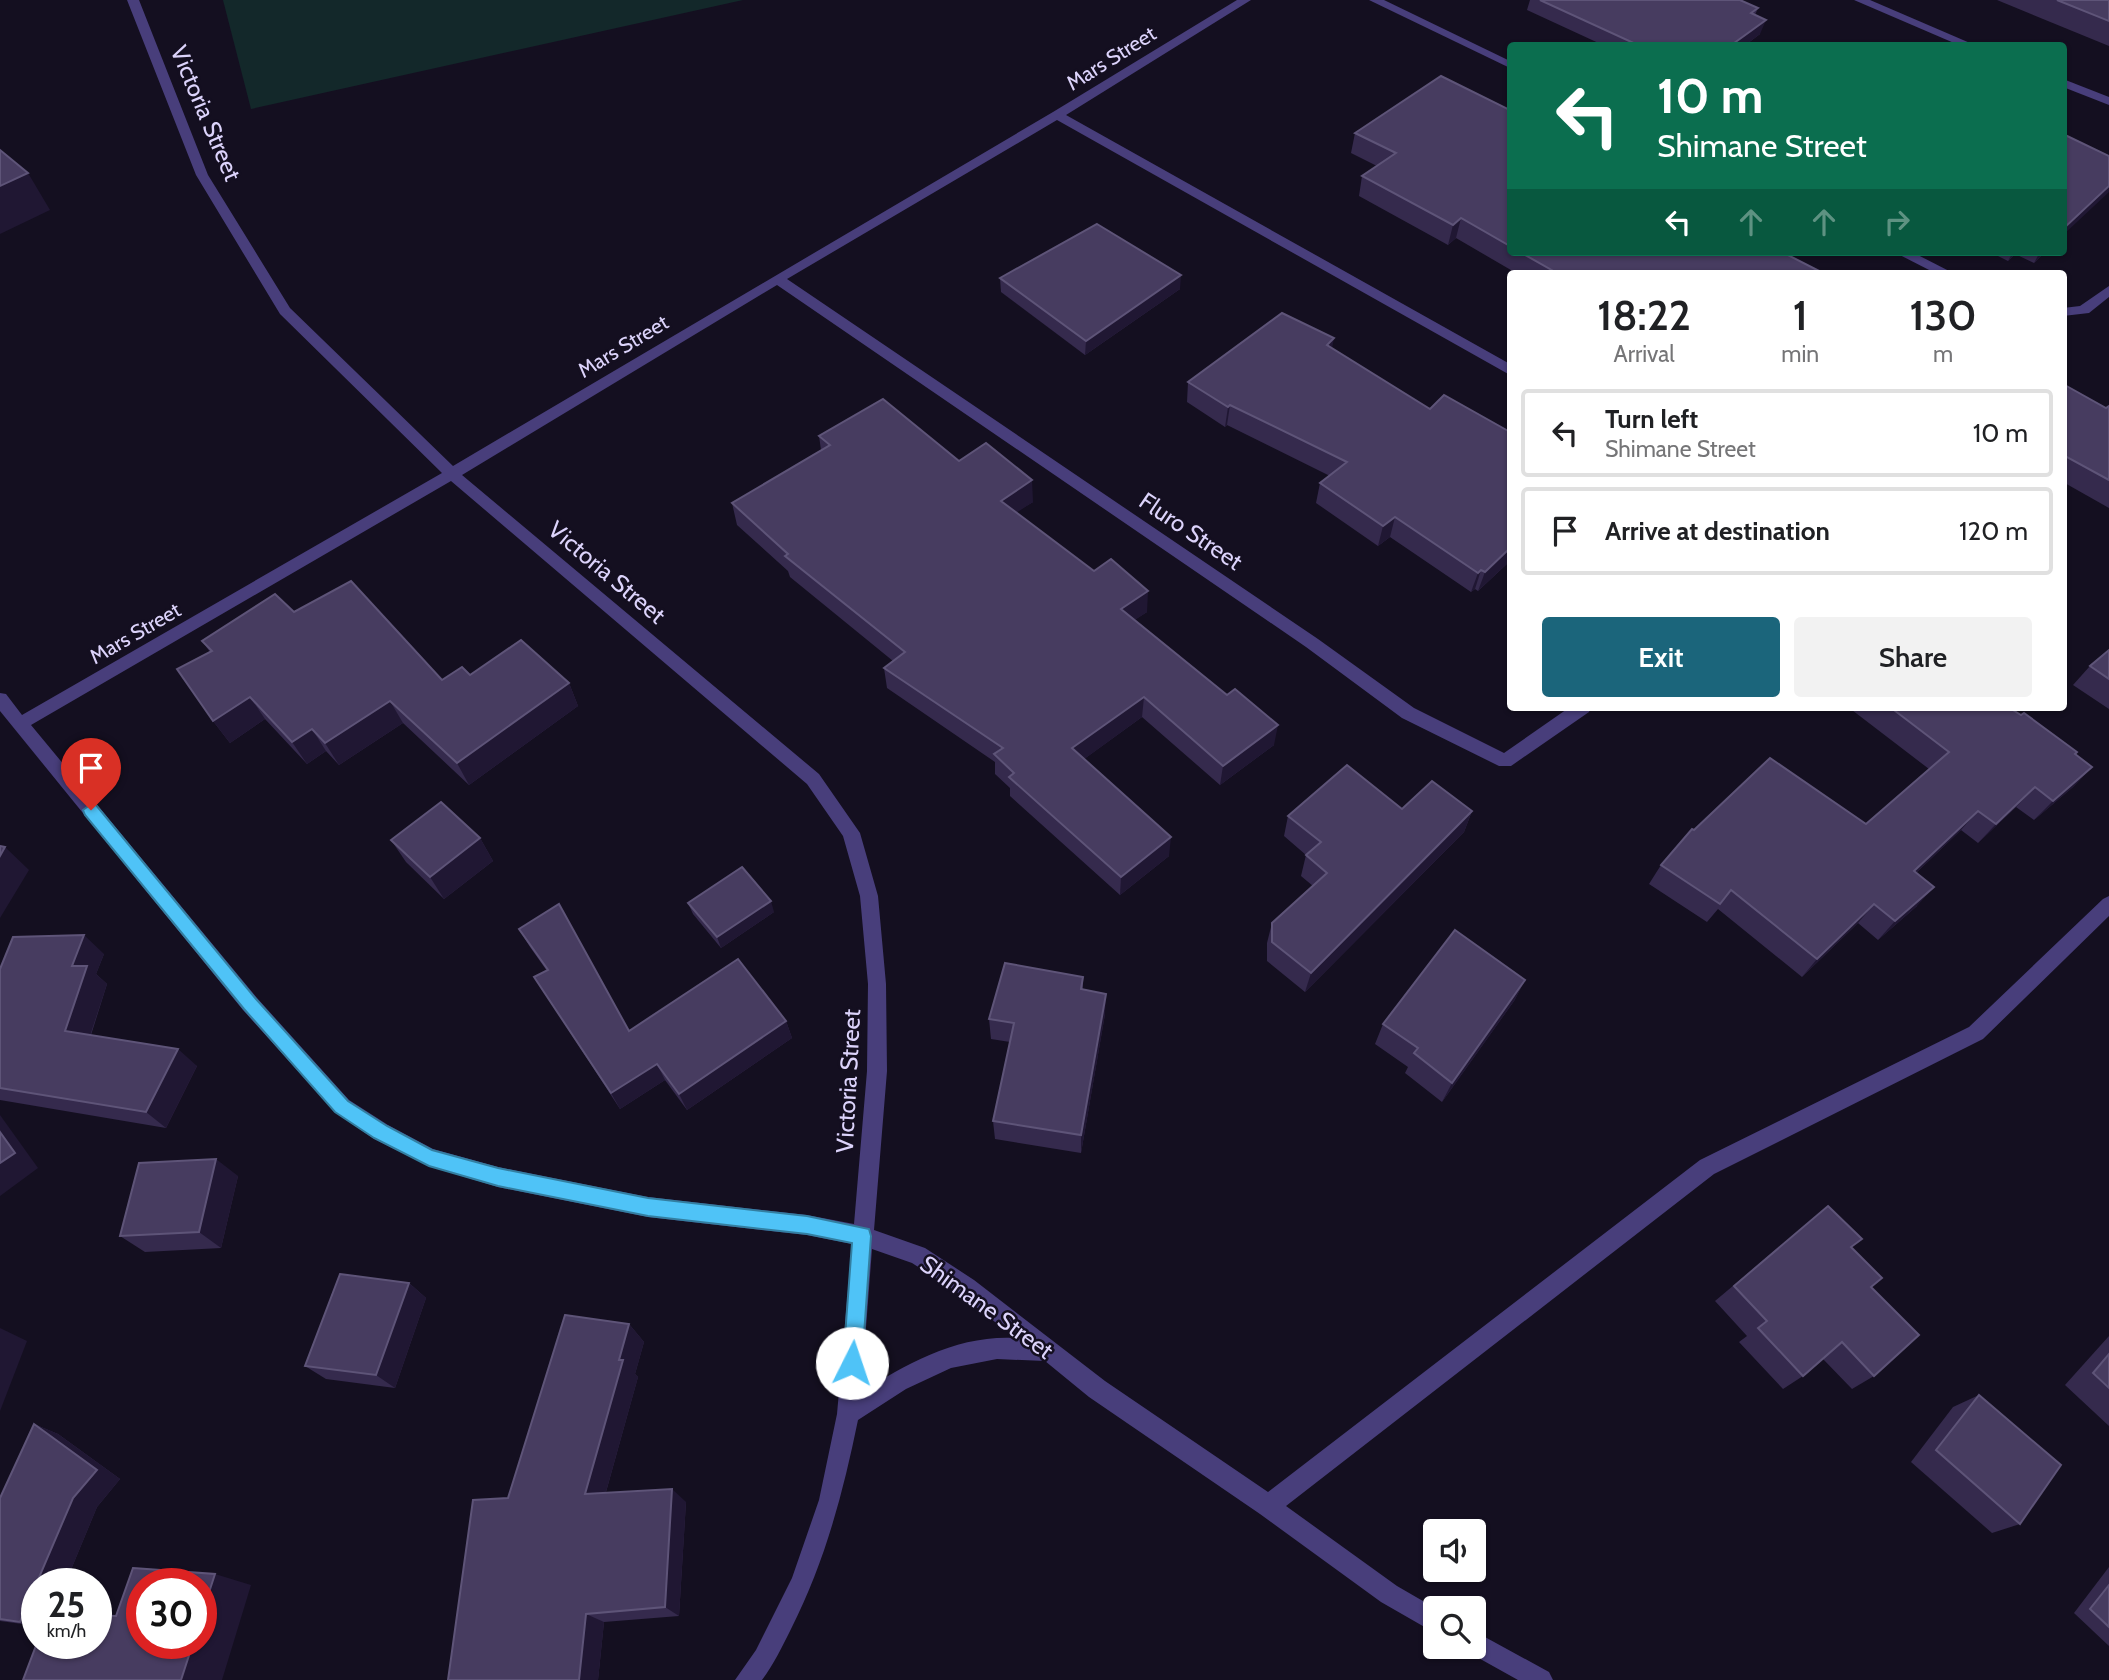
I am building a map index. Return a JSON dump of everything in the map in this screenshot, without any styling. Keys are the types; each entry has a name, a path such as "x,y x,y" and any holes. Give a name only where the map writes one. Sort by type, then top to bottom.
{"street":[{"name":"Victoria Street","path":"133,0 202,174 285,311 452,474 813,779 851,833 869,896 877,984 877,1071 848,1414 830,1500 802,1583 764,1658 747,1680"},
{"name":"Mars Street","path":"20,724 452,474 777,279 1057,116 1245,0"},
{"path":"1375,0 1507,64"},
{"path":"1860,0 1962,42"},
{"path":"2067,85 2109,101"},
{"path":"1057,116 1507,368"},
{"path":"1910,256 1940,270"},
{"name":"Fluro Street","path":"777,279 1300,635 1408,713 1505,761 1577,711"},
{"path":"2067,312 2084,310 2109,290"},
{"name":"Shimane Street","path":"0,699 250,1004 342,1106 380,1132 429,1157 498,1177 648,1207 807,1225 862,1236 918,1255 967,1287 1097,1389 1268,1506 1389,1594 1423,1614"},
{"path":"1268,1506 1707,1167 1976,1033 2109,904"},
{"path":"848,1414 898,1380 947,1357 992,1348 1049,1351"},
{"path":"1486,1650 1541,1680"}],"green space":[{"path":"223,0 743,0 251,109"}],"building":[{"path":"1540,0 1740,0 1758,8 1751,13 1766,20 1736,42 1631,42"},
{"path":"2057,0 2109,0 2109,21"},
{"path":"1441,76 1507,109 1507,244 1461,218 1453,225 1362,176 1396,153 1355,133"},
{"path":"2067,136 2109,156 2109,186 2067,225"},
{"path":"0,150 28,173 0,186"},
{"path":"1097,224 1181,275 1086,341 1000,278"},
{"path":"1527,256 1790,256 1817,270 1552,270"},
{"path":"1282,313 1334,338 1327,345 1430,409 1444,395 1507,430 1507,551 1485,572 1481,570 1478,573 1395,517 1383,526 1320,483 1347,462 1230,405 1228,407 1188,382"},
{"path":"2067,386 2106,408 2109,406 2109,480 2067,457"},
{"path":"883,399 959,461 986,443 1032,480 1001,501 1094,571 1111,559 1148,591 1121,609 1227,695 1235,689 1278,725 1223,766 1144,697 1072,748 1171,837 1121,877 1009,777 1014,773 994,754 1003,748 884,668 905,652 785,556 788,554 732,503 830,445 819,436"},
{"path":"351,581 442,680 462,667 470,675 521,640 569,683 457,763 390,701 325,743 312,729 292,742 250,697 213,721 177,669 212,651 202,641 275,594 294,612"},
{"path":"2109,650 2109,679 2090,666"},
{"path":"1895,711 2024,713 2077,752 2075,754 2092,767 2053,801 2035,787 1996,824 1978,811 1914,871 1934,887 1895,921 1874,904 1817,959 1731,890 1720,904 1661,865 1692,829 1770,758 1866,824 1949,752"},
{"path":"1347,765 1402,809 1432,781 1472,811 1311,973 1272,942 1272,923 1327,873 1306,855 1321,842 1288,816"},
{"path":"441,802 480,838 430,877 391,840"},
{"path":"742,867 771,901 717,937 688,903"},
{"path":"559,904 629,1031 738,959 786,1021 679,1094 657,1064 611,1093 534,977 548,970 519,929"},
{"path":"1455,930 1525,980 1452,1083 1414,1053 1418,1048 1383,1024"},
{"path":"84,935 72,966 87,966 65,1031 178,1049 146,1112 0,1088 0,969 13,937"},
{"path":"1005,963 1083,977 1081,989 1106,994 1081,1135 993,1121 1014,1023 989,1019"},
{"path":"0,1132 15,1153 0,1163"},
{"path":"216,1159 199,1232 120,1236 139,1163"},
{"path":"1828,1206 1862,1239 1851,1247 1882,1278 1871,1287 1919,1335 1874,1376 1842,1342 1803,1376 1758,1328 1767,1321 1734,1286"},
{"path":"340,1274 409,1283 376,1375 305,1366"},
{"path":"565,1315 629,1324 619,1360 623,1360 585,1494 672,1489 665,1607 586,1614 579,1680 448,1680 473,1500 508,1498"},
{"path":"2109,1354 2109,1388 2093,1373"},
{"path":"1979,1395 2061,1465 2020,1524 1936,1450"},
{"path":"34,1424 97,1470 73,1498 43,1568 21,1568 20,1622 0,1619 0,1498"},
{"path":"2109,1585 2109,1627 2090,1609"},
{"path":"126,1588 126,1659 188,1659 181,1680 23,1680 31,1659 112,1659 112,1616 116,1616"}],"route":[{"path":"91,810 250,1004 342,1106 380,1132 429,1157 498,1177 648,1207 807,1225 862,1236 852,1363"}]}
